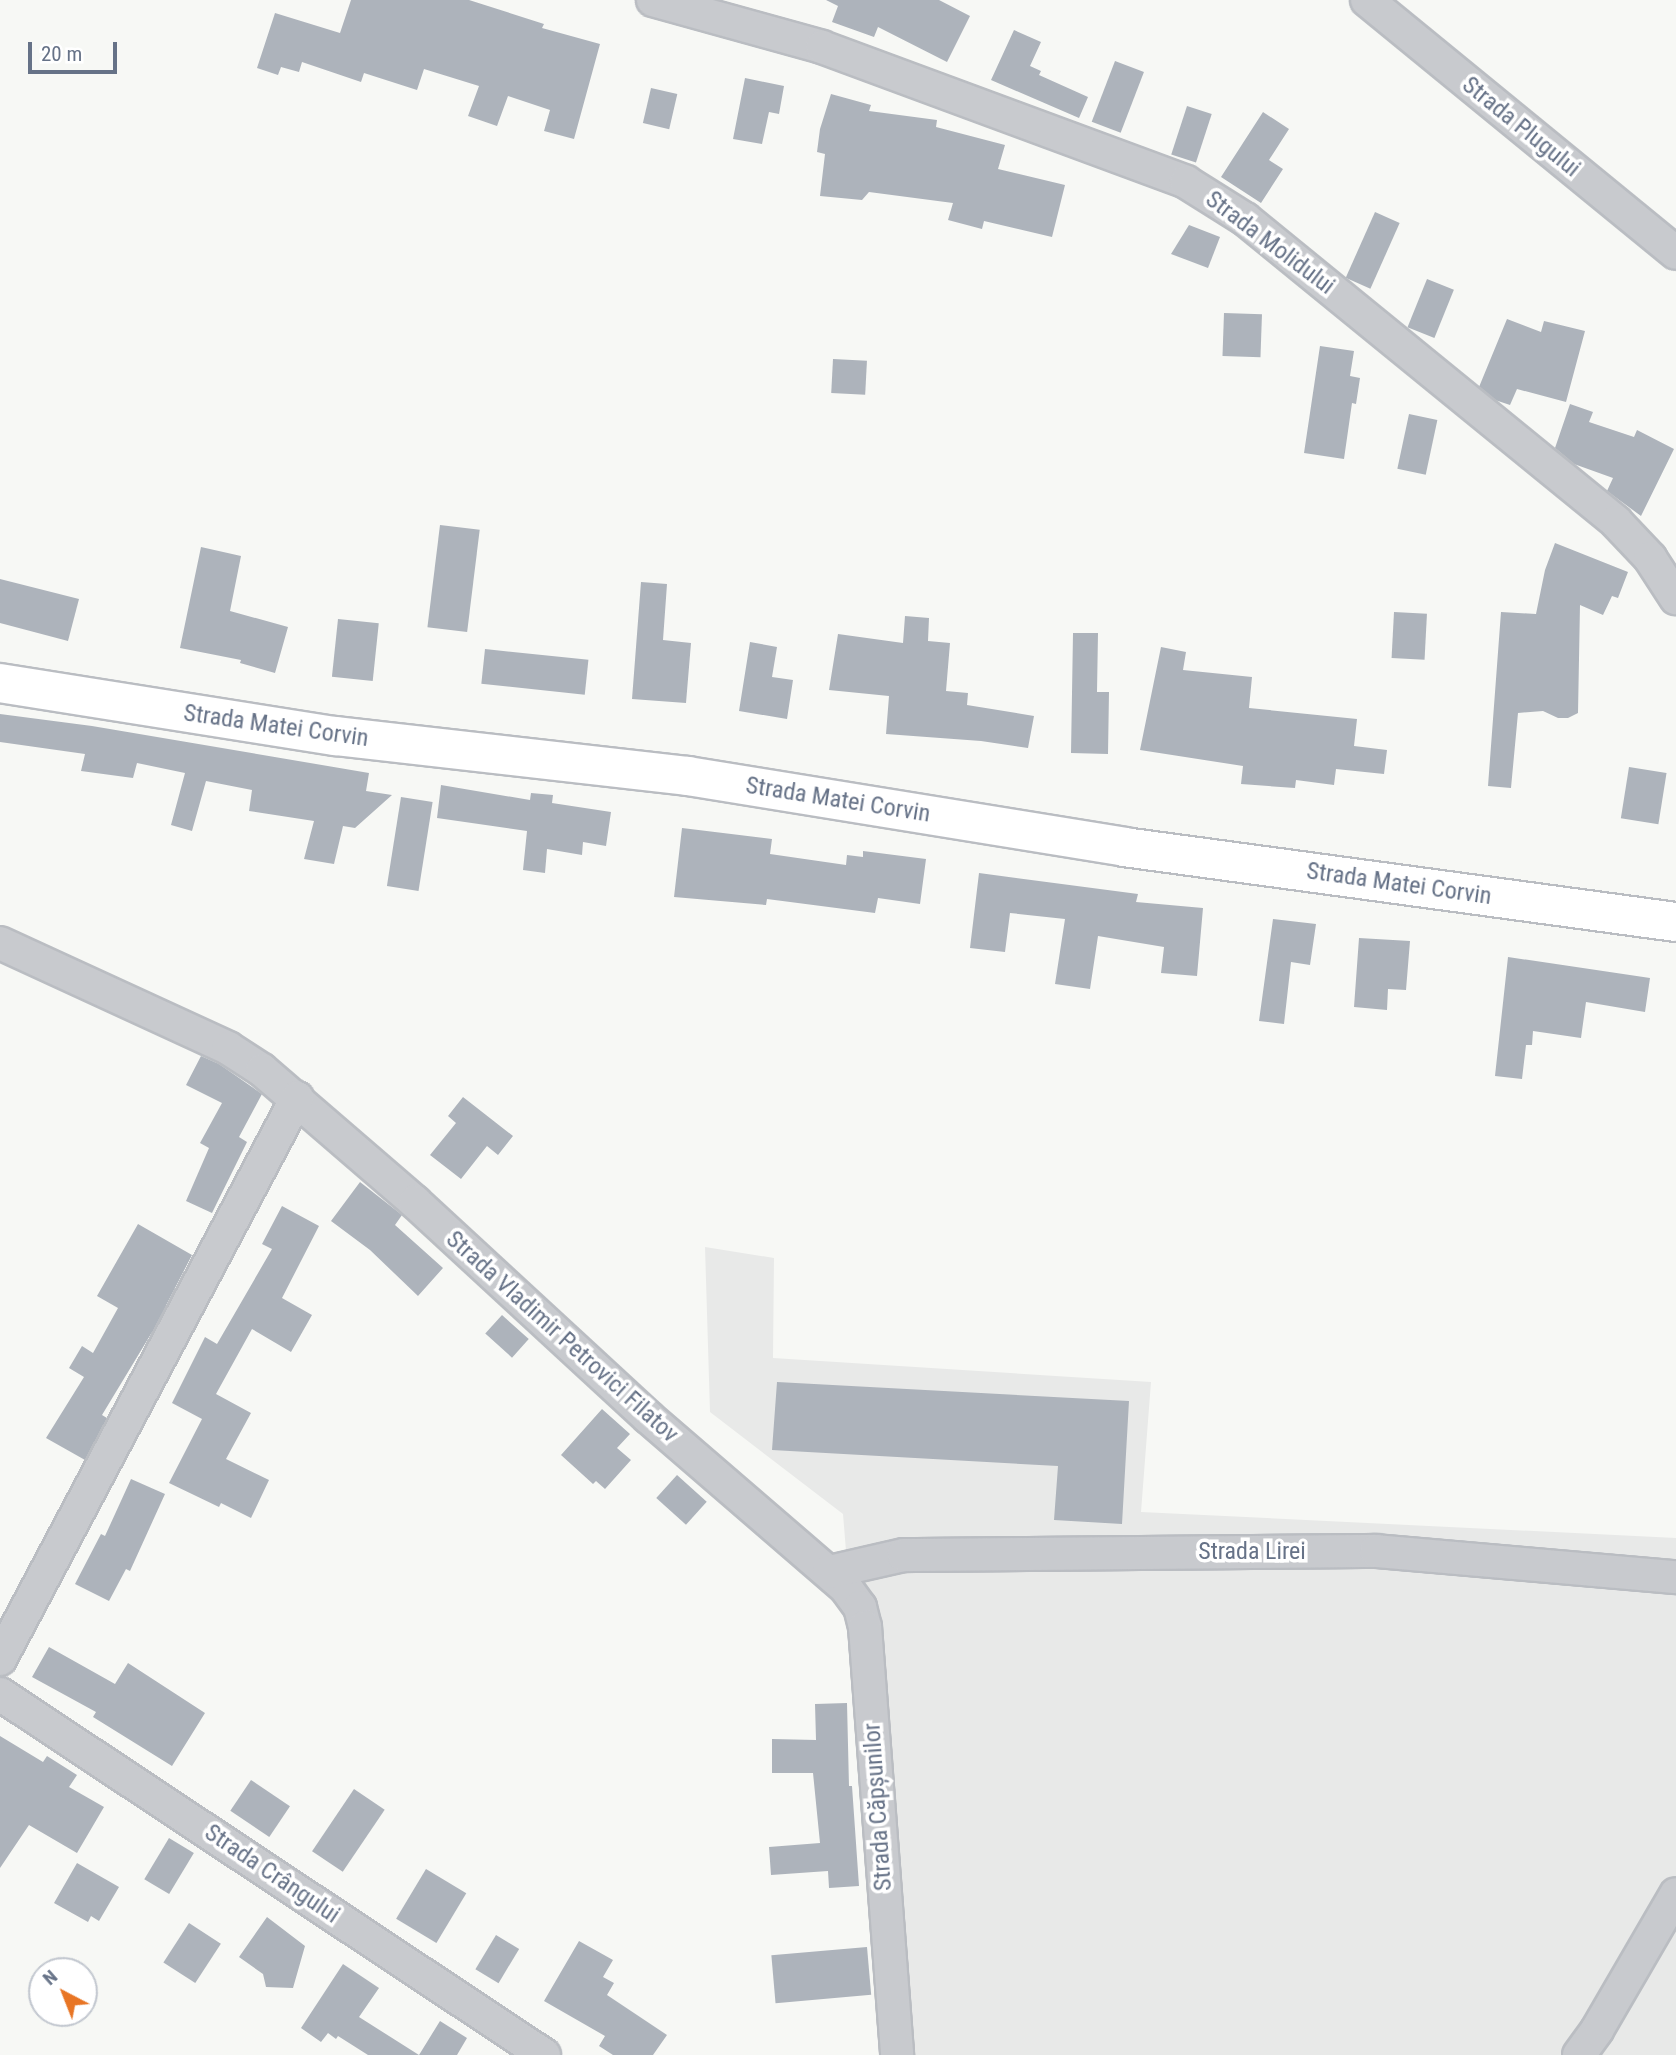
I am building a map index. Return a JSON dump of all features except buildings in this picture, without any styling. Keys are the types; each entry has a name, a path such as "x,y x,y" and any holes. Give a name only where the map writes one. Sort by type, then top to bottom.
{"main road":[{"name":"Strada Matei Corvin","path":"0,683 337,736 688,776 1124,847 1676,922"}],"street":[{"name":"Strada Molidului","path":"653,0 822,47 1186,182 1245,219 1616,522 1650,558 1676,598"},
{"name":"Strada Plugului","path":"1367,0 1676,253"},
{"name":"Strada Vladimir Petrovici Filatov","path":"0,943 228,1048 298,1098 648,1417 829,1572"},
{"path":"0,1659 298,1098"},
{"name":"Strada Lirei","path":"829,1572 904,1555 1376,1551 1676,1577"},
{"name":"Strada Căpșunilor","path":"829,1572 846,1588 860,1607 864,1627 897,2055"},
{"name":"Strada Crângului","path":"0,1694 544,2055"},
{"path":"1579,2055 1597,2031 1676,1894"}],"shaded area":[{"path":"705,1247 774,1258 773,1358 1151,1382 1141,1512 1676,1538 1676,2055 887,2055 843,1514 710,1412"}]}
